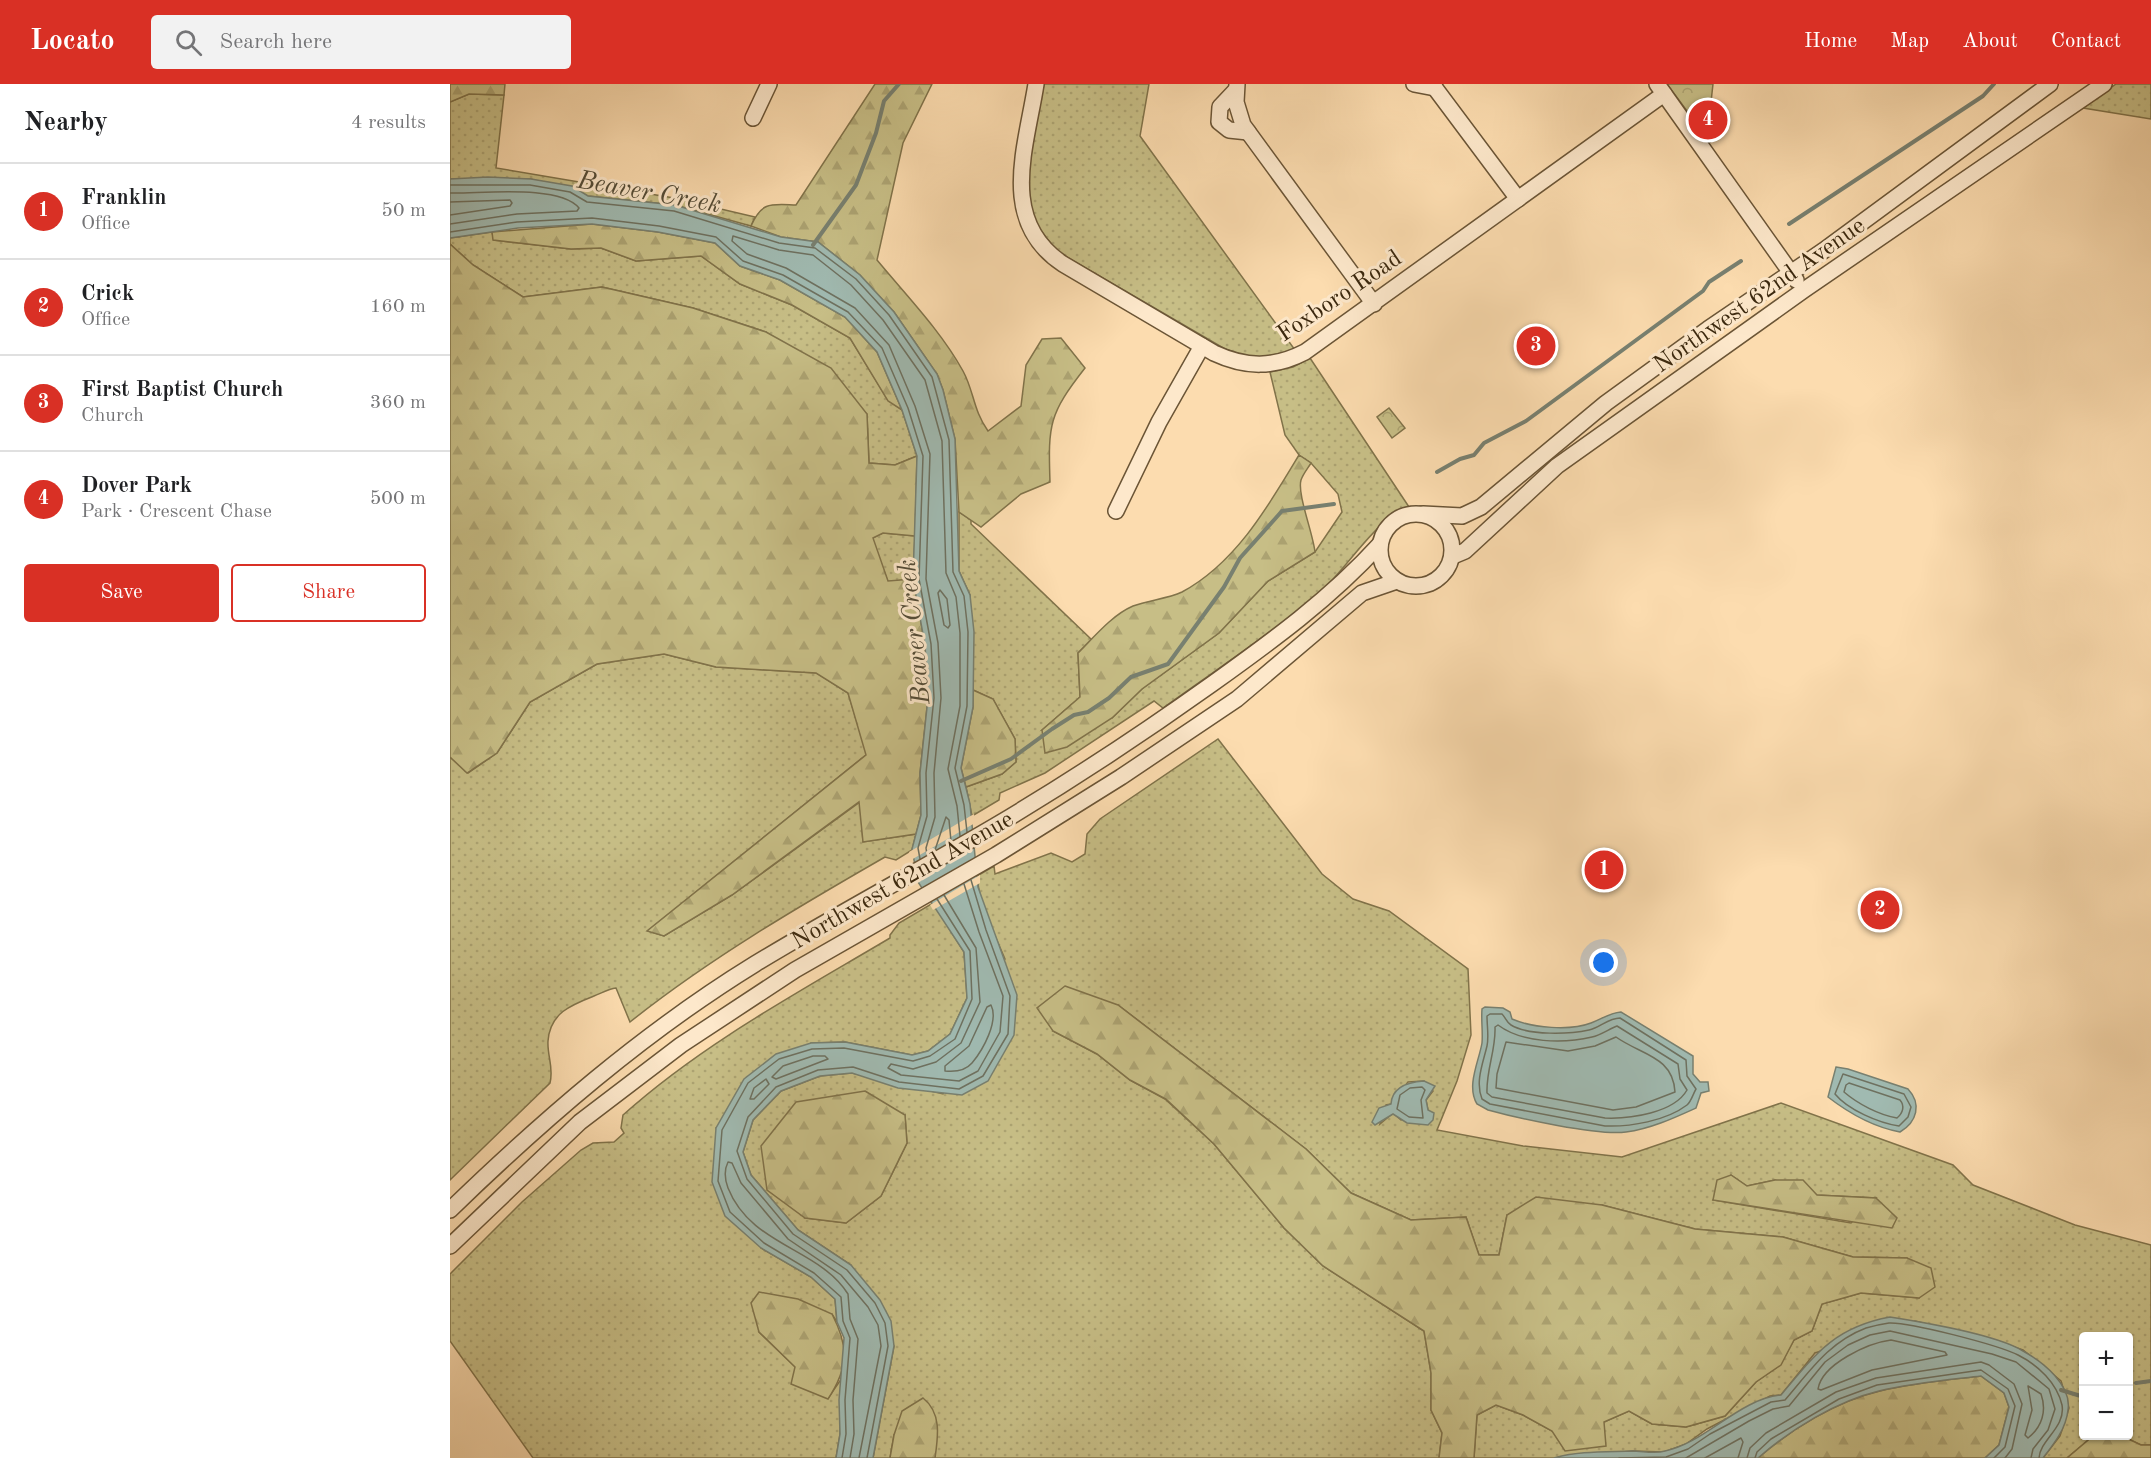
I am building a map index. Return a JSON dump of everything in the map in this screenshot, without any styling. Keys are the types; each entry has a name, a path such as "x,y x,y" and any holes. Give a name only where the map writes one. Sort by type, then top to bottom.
{"street":[{"path":"753,118 769,84"},
{"name":"Foxboro Road","path":"1036,84 1020,191 1022,207 1033,234 1043,248 1063,264 1202,346 1230,361 1245,364 1276,364 1305,352 1518,199 1661,89"},
{"path":"1414,84 1433,86 1518,199"},
{"name":"Northwest 62nd Avenue","path":"1423,514 1461,516 1480,507 1606,403 1708,329 1792,273 2050,84"},
{"name":"Northwest 62nd Avenue","path":"1453,556 1471,546 1557,466 1804,290 1875,244 2104,84"},
{"path":"1237,87 1238,114 1248,132 1374,304"},
{"path":"1661,89 1804,290"},
{"path":"1116,511 1159,422 1202,346"},
{"path":"1408,514 1423,514 1436,519 1446,529 1452,542 1453,556 1448,569 1438,580 1418,586 1397,581 1383,565 1380,544 1385,531 1395,520 1408,514"},
{"name":"Northwest 62nd Avenue","path":"450,1210 512,1149 572,1098 664,1026 754,965 1092,766 1288,629 1343,583 1380,544"},
{"name":"Northwest 62nd Avenue","path":"450,1246 580,1122 681,1045 795,970 996,855 1121,777 1237,699 1362,593 1397,581"}],"green space":[{"path":"450,84 505,84 504,95 469,94 450,102"},
{"path":"875,84 932,84 903,143 877,260 923,314 954,356 967,378 979,416 988,431 1021,406 1026,365 1042,339 1061,338 1085,368 1064,397 1053,420 1050,482 1021,494 981,527 959,512 955,439 937,374 894,312 860,275 818,242 781,237 751,226 763,208 780,204 796,205"},
{"path":"1044,84 1149,84 1140,136 1295,350 1254,359 1225,349 1056,249 1038,226 1030,201 1032,150"},
{"path":"1667,84 1713,84 1711,102 1728,128 1710,142"},
{"path":"2116,84 2151,84 2151,119 2083,108"},
{"path":"469,94 504,95 496,168 674,198 755,217 751,226 675,205 588,196 531,179 450,179 450,102"},
{"path":"592,224 658,232 715,243 740,266 780,280 845,317 877,352 902,410 888,401 850,338 792,305 740,284 701,256 636,261 601,248 571,249 493,240 492,232"},
{"path":"492,232 494,240 571,249 601,248 636,261 701,256 740,284 792,305 850,338 888,400 902,410 917,456 895,465 869,463 867,414 766,332 693,308 602,287 523,297 473,265 450,244 450,238"},
{"path":"450,244 473,265 523,297 602,287 693,308 766,332 831,368 867,414 869,463 895,465 917,456 915,536 883,533 873,538 888,581 913,579 925,645 928,698 920,773 921,815 916,834 863,842 859,802 732,895 664,936 647,931 866,755 848,693 816,673 716,667 664,654 597,664 530,702 497,753 467,773 450,757"},
{"path":"1310,358 1409,507 1383,523 1314,598 1163,708 1154,701 1045,773 1000,793 999,800 972,816 966,787 1002,774 1016,762 1015,739 993,699 973,690 970,595 959,571 959,512 971,520 971,524 1092,640 1078,653 1080,697 1042,730 1112,718 1142,689 1219,633 1268,581 1315,552 1342,512 1338,494 1311,463 1299,455 1285,435 1270,372 1293,367"},
{"path":"1389,408 1405,428 1392,438 1377,417"},
{"path":"1299,455 1311,463 1300,486 1315,552 1268,581 1219,633 1142,689 1112,718 1067,747 1045,753 1042,730 1080,697 1078,653 1125,610 1182,592 1219,565 1250,531"},
{"path":"883,533 915,536 913,579 888,582 872,538"},
{"path":"664,654 716,667 817,673 848,693 867,754 648,931 664,936 732,895 860,802 863,842 916,834 912,850 896,860 885,857 787,915 722,955 630,1022 616,988 563,1011 553,1023 548,1041 550,1083 450,1180 450,757 468,773 497,753 530,702 597,664"},
{"path":"973,690 993,699 1015,739 1016,762 1002,774 966,787 961,768 973,707"},
{"path":"1218,739 1322,874 1353,899 1389,911 1468,969 1471,1035 1457,1081 1437,1130 1523,1146 1622,1157 1781,1103 1953,1165 1973,1185 2075,1225 2151,1245 2151,1445 2141,1445 2130,1440 2133,1440 2133,1332 2079,1332 2079,1440 2088,1440 2067,1458 2043,1458 2060,1436 2069,1408 2061,1381 2023,1350 1915,1321 1815,1353 1781,1395 1770,1396 1707,1429 1686,1444 1664,1452 1633,1451 1554,1458 1474,1458 1477,1415 1496,1405 1523,1415 1552,1431 1604,1422 1629,1411 1652,1424 1686,1427 1725,1416 1756,1382 1780,1365 1794,1340 1812,1331 1822,1304 1861,1293 1919,1298 1907,1258 1853,1257 1783,1237 1695,1229 1602,1205 1507,1215 1499,1255 1479,1255 1466,1217 1411,1220 1351,1193 1306,1149 1118,1005 1053,1031 1097,1054 1130,1080 1165,1099 1214,1144 1284,1228 1323,1266 1424,1331 1431,1373 1431,1410 1442,1433 1439,1458 935,1458 894,1435 890,1458 873,1458 894,1346 851,1265 798,1230 751,1175 743,1152 753,1120 781,1091 820,1076 852,1073 943,1094 1005,959 984,908 977,876 994,866 995,874 1051,853 1072,862 1085,854 1087,834 1100,819","holes":["1424,1081 1433,1091 1426,1100 1428,1110 1401,1120 1393,1113 1380,1124 1386,1105 1391,1104 1408,1082","905,1115 907,1143 881,1196 846,1223 805,1218","1731,1175 1747,1186 1775,1180 1816,1195 1876,1198 1851,1223 1713,1200"]},
{"path":"933,903 964,952 967,998 950,1034 928,1051 912,1055 845,1042 811,1043 716,1128 761,1248 811,1277 835,1299 837,1322 832,1314 759,1332 828,1398 842,1378 840,1434 836,1458 533,1458 450,1341 450,1274 522,1202 581,1150 593,1143 614,1142 624,1133 621,1128 623,1115 653,1089 752,1020 890,938 899,923"},
{"path":"1065,986 1118,1005 1306,1149 1351,1193 1411,1220 1466,1217 1479,1255 1499,1255 1507,1215 1536,1197 1602,1205 1695,1229 1783,1237 1853,1257 1907,1258 1931,1268 1935,1287 1919,1298 1861,1293 1822,1304 1812,1331 1794,1340 1781,1365 1756,1382 1725,1416 1686,1427 1652,1424 1629,1411 1604,1422 1606,1446 1565,1451 1552,1431 1523,1415 1496,1405 1477,1415 1474,1458 1439,1458 1442,1433 1431,1410 1431,1373 1424,1331 1323,1266 1284,1228 1214,1144 1166,1099 1130,1080 1097,1054 1053,1031 1037,1008"},
{"path":"865,1091 905,1115 907,1143 881,1196 846,1223 805,1218 767,1190 761,1146 796,1102"},
{"path":"1731,1175 1747,1186 1775,1180 1803,1180 1817,1195 1876,1198 1897,1218 1892,1228 1713,1200 1717,1180"},
{"path":"759,1292 798,1299 832,1314 842,1337 844,1357 840,1377 828,1399 791,1384 795,1367 759,1332 751,1303"},
{"path":"1981,1376 2004,1393 2009,1407 1999,1445 1985,1458 1758,1458 1815,1417 1847,1402 1904,1386"},
{"path":"923,1398 936,1418 938,1434 935,1458 890,1458 894,1435 902,1411"},
{"path":"2088,1440 2130,1440 2141,1445 2151,1445 2151,1458 2067,1458"}],"water":[{"path":"488,177 531,179 572,186 588,196 675,205 781,237 818,242 860,275 894,312 937,374 943,390 955,439 959,571 970,595 974,632 973,707 961,768 970,804 978,887 1017,995 1014,1035 988,1081 962,1095 898,1088 852,1073 820,1076 781,1091 753,1120 743,1152 751,1175 798,1230 851,1265 880,1300 891,1321 894,1346 873,1458 836,1458 840,1434 839,1400 844,1338 837,1322 835,1299 811,1277 761,1248 725,1216 712,1182 716,1128 744,1079 776,1054 811,1043 845,1042 912,1055 928,1051 950,1034 967,998 964,952 918,882 912,849 921,815 920,773 928,698 925,645 913,579 917,456 902,410 877,352 845,317 780,280 740,266 715,243 658,232 592,224 518,228 450,238 450,179"},
{"path":"1485,1007 1503,1008 1510,1012 1512,1019 1530,1025 1552,1027 1573,1027 1621,1012 1693,1056 1693,1074 1700,1082 1708,1082 1709,1091 1701,1093 1696,1108 1653,1126 1626,1132 1613,1133 1578,1129 1488,1110 1477,1104 1473,1089 1474,1074 1482,1043 1482,1009"},
{"path":"1836,1067 1908,1089 1915,1101 1914,1118 1900,1132 1880,1127 1845,1109 1828,1097"},
{"path":"1424,1081 1435,1086 1426,1100 1428,1110 1434,1113 1433,1120 1428,1125 1407,1123 1393,1114 1375,1125 1372,1122 1379,1108 1391,1104 1394,1093 1398,1089 1413,1082"},
{"path":"1890,1317 1959,1330 1996,1340 2023,1351 2047,1368 2061,1383 2068,1401 2068,1410 2062,1430 2043,1458 1985,1458 1999,1445 2009,1407 2004,1393 1981,1376 1904,1386 1863,1396 1815,1417 1758,1458 1554,1458 1593,1452 1657,1452 1680,1446 1751,1404 1781,1395 1816,1355 1840,1335"}],"pier":[{"path":"974,814 975,823 911,860 909,852"},
{"path":"980,875 980,883 933,910 930,905"}],"waterway":[{"path":"813,245 856,185 876,133 884,101 899,84"},
{"path":"1789,224 1983,96 1994,84"},
{"path":"1437,472 1460,459 1474,455 1484,443 1526,421 1703,291 1709,282 1741,261"},
{"path":"961,781 1011,759 1074,715 1088,712 1109,698 1131,677 1168,664 1224,587 1240,558 1282,511 1334,504"},
{"path":"2136,1383 2151,1381"},
{"path":"2061,1390 2079,1395"}],"place":[{"name":"Dover Park","path":"1708,120"},
{"name":"First Baptist Church","path":"1536,346"},
{"name":"Franklin","path":"1604,870"},
{"name":"Crick","path":"1880,910"}],"water label":[{"name":"Beaver Creek","path":"649,193"},
{"name":"Beaver Creek","path":"915,632"}]}
